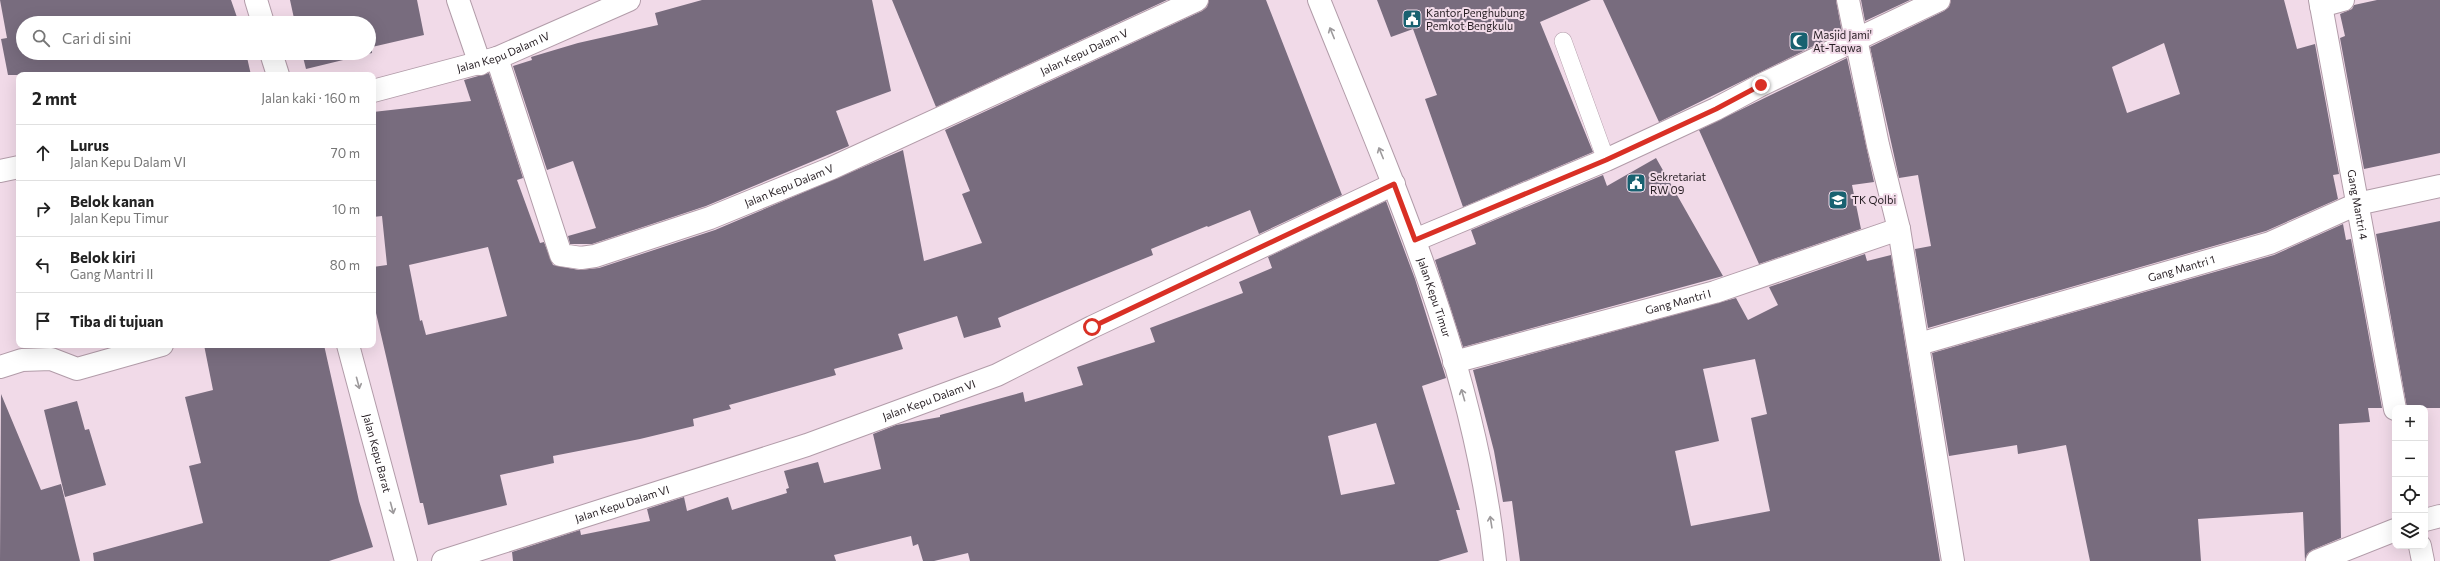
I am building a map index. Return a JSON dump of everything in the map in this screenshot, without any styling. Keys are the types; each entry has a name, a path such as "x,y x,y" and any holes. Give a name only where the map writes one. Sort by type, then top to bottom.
{"street":[{"path":"256,0 261,16"},
{"path":"458,0 488,61"},
{"name":"Jalan Kepu Dalam IV","path":"376,90 488,61 629,0"},
{"name":"Jalan Kepu Dalam V","path":"488,61 561,255 581,258 595,256 710,218 832,168 1197,0"},
{"name":"Jalan Kepu Timur","path":"1319,0 1394,184 1432,285 1479,452 1495,561"},
{"path":"1848,0 1878,145 1899,229 1919,344 1953,561"},
{"path":"1415,240 1606,160 1939,0"},
{"path":"2321,3 2343,0"},
{"name":"Gang Mantri 4","path":"2321,3 2394,405"},
{"path":"273,60 277,72"},
{"path":"0,171 16,168"},
{"name":"Jalan Kepu Dalam VI","path":"443,561 807,445 997,375 1092,327 1394,184"},
{"name":"Gang Mantri 1","path":"1919,344 2270,243 2357,204 2440,186"},
{"name":"Gang Mantri I","path":"1454,362 1715,292 1899,229"},
{"path":"0,367 22,360 51,360 77,369 151,348"},
{"name":"Jalan Kepu Barat","path":"349,348 406,561"},
{"path":"2428,519 2440,516"},
{"path":"2317,561 2392,531"},
{"path":"2421,549 2423,561"}],"lane":[{"path":"1563,41 1606,160"}],"building":[{"path":"0,0 231,0 237,16 16,16 16,60 248,60 250,72 16,72 16,75 8,75 1,39 7,38"},
{"path":"290,0 417,0 424,35 376,46 376,16 293,16"},
{"path":"702,0 872,0 891,91 836,111 849,146 706,206 592,244 570,244 568,236 596,228 573,161 547,170 513,66 532,60 531,57 578,43 658,25 655,13"},
{"path":"892,0 1167,0 936,107"},
{"path":"1209,0 1266,0 1342,195 1259,234 1250,210 1208,227 1207,226 1151,249 1153,255 998,318 1001,327 964,338 957,316 898,334 903,349 834,369 836,375 729,405 731,409 693,419 694,426 640,439 553,456 554,463 500,475 507,505 428,525 423,503 420,503 376,313 376,267 387,265 382,216 376,217 376,112 471,101 464,80 489,73 523,178 517,180 540,243 544,242 553,265 579,270 599,268 715,230 903,150 924,261 982,243 962,194 970,191 945,130 1202,11 1207,7","holes":["488,247 507,316 426,335 422,320 420,321 409,265"]},
{"path":"1377,0 1591,0 1540,22 1593,152 1463,207 1425,99 1437,95 1413,29 1391,37"},
{"path":"1603,0 1836,0 1842,32 1659,122"},
{"path":"1861,0 1910,0 1865,21"},
{"path":"1951,0 2284,0 2297,49 2315,44 2339,174 2333,175 2338,199 2266,231 1928,328 1915,249 1931,246 1918,175 1899,178 1870,47 1944,11 1949,7","holes":["2164,43 2180,94 2127,113 2112,67"]},
{"path":"2377,0 2440,0 2440,153 2364,169 2340,38 2345,36 2340,14 2352,9 2354,5"},
{"path":"1847,58 1874,182 1852,185 1861,229 1759,264 1699,130"},
{"path":"304,60 343,60 306,69"},
{"path":"1656,158 1723,276 1463,347 1435,260 1476,244 1471,230 1603,175 1607,186"},
{"path":"1386,201 1415,279 1446,378 1422,386 1460,510 1456,510 1468,552 1438,561 970,561 968,553 934,561 923,561 918,544 913,546 911,536 834,555 836,561 513,561 512,552 580,530 581,535 650,521 647,509 684,497 687,511 728,497 732,510 787,493 786,489 789,488 784,471 818,462 824,483 881,469 873,434 896,425 940,417 940,415 1023,392 1025,402 1083,385 1077,367 1155,342 1150,328 1243,293 1239,282 1272,268 1268,257","holes":["1376,423 1395,484 1341,495 1328,436"]},
{"path":"2440,221 2440,408 2428,408 2428,405 2406,405 2376,234"},
{"path":"2343,224 2346,240 2351,239 2382,408 2368,408 2370,422 2339,424 2341,538 2312,550 2307,554 2305,561 2303,512 2198,519 2201,561 2090,561 2066,445 2018,454 2017,445 1949,456 1932,353 2274,255"},
{"path":"1865,254 1867,261 1891,255 1940,561 1520,561 1512,501 1503,502 1494,451 1473,370 1736,298 1748,320 1778,305 1769,287","holes":["1755,359 1767,414 1751,418 1770,511 1691,526 1675,451 1719,441 1703,369"]},
{"path":"205,348 325,348 359,501 373,547 329,561 94,561 93,553 203,523 189,466 201,463 185,397 213,390"},
{"path":"1,394 41,490 61,484 80,561 0,561"},
{"path":"77,401 85,430 89,429 106,485 65,497 44,410"}],"place":[{"name":"Kantor Penghubung Pemkot Bengkulu","path":"1412,19"},
{"name":"Masjid Jami' At-Taqwa","path":"1799,41"},
{"name":"Sekretariat RW 09","path":"1636,183"},
{"name":"TK Qolbi","path":"1838,200"}],"route":[{"path":"1092,327 1313,221 1394,184 1415,240 1606,160 1659,134 1716,109 1761,85"}]}
